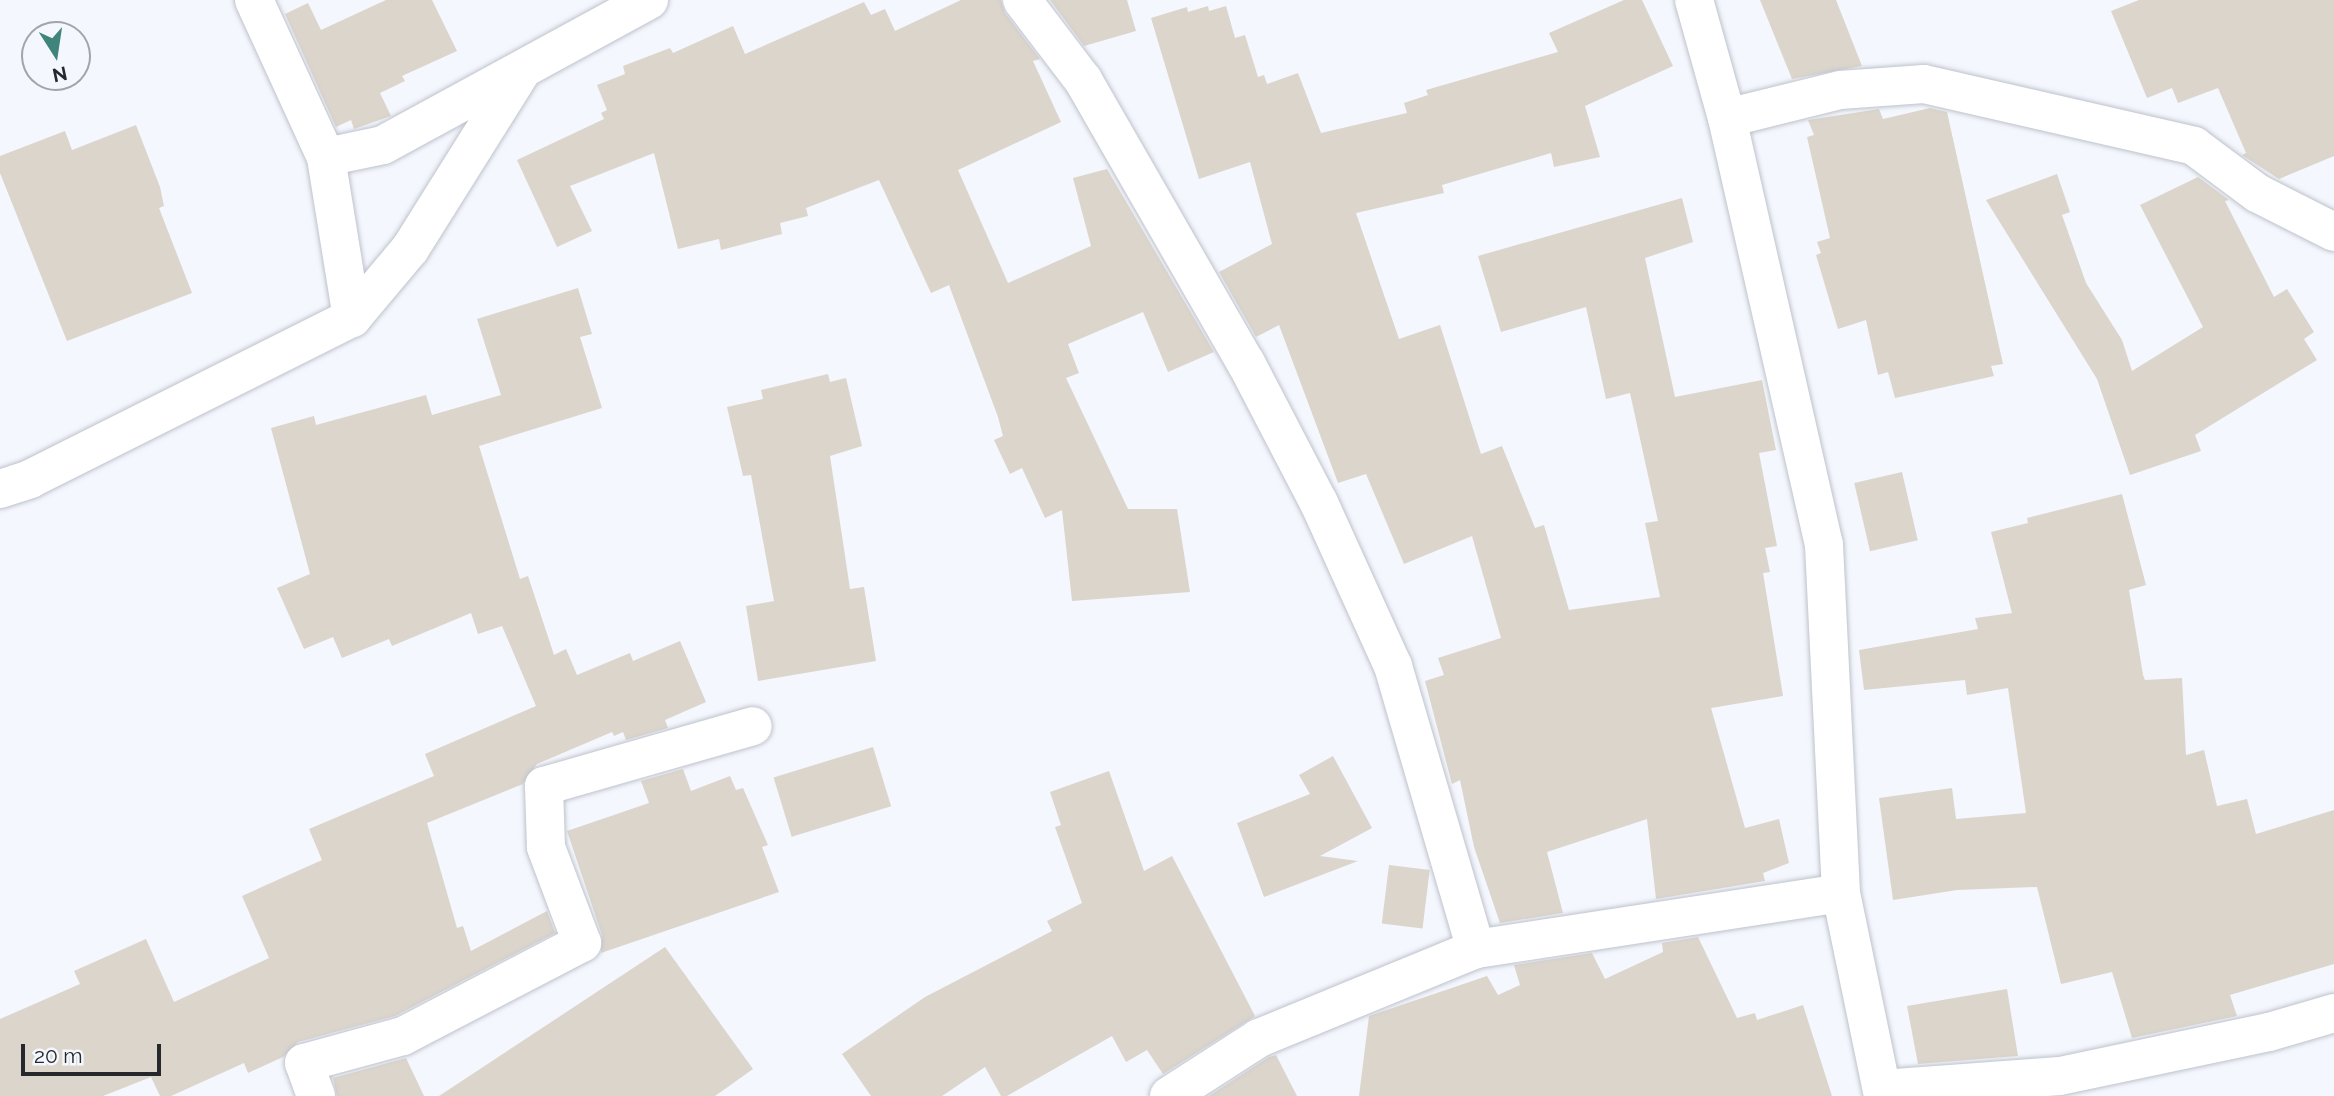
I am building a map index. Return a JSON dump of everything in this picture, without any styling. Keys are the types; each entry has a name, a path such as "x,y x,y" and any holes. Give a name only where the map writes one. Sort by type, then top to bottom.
{"street":[{"path":"254,0 326,157 352,318"},
{"path":"326,157 383,145 649,0"},
{"path":"1022,0 1083,80 1247,363 1320,503 1393,666 1476,949"},
{"path":"1694,0 1727,118 1824,545 1841,893 1883,1092 2060,1076 2269,1032 2334,1013"},
{"path":"0,489 30,479 352,318 410,249 523,69"},
{"path":"1727,118 1840,90 1924,84 2194,146 2257,193 2334,232"},
{"path":"316,1096 304,1063 403,1036 582,943 546,847 544,786 753,726"},
{"path":"1169,1096 1259,1038 1476,949 1841,893"}],"building":[{"path":"386,0 432,0 457,51 402,76 405,81 380,93 391,116 354,129 351,120 336,127 285,14 308,3 321,30"},
{"path":"961,0 1001,0 1005,13 1040,59 1033,61 1061,122 958,170 1008,283 1091,246 1073,178 1107,169 1214,352 1168,372 1143,312 1068,344 1079,373 1066,378 1128,509 1177,509 1190,592 1072,601 1062,510 1045,518 1022,468 1010,474 994,440 1003,436 998,417 949,285 931,293 879,180 806,208 808,216 780,223 782,234 721,250 719,239 678,249 654,153 570,186 592,231 557,247 517,160 604,119 601,113 607,110 597,85 625,74 623,66 670,48 673,53 733,26 745,54 864,2 871,15 885,9 895,31"},
{"path":"1050,0 1127,0 1136,31 1084,46"},
{"path":"1624,0 1642,0 1673,66 1585,106 1600,157 1554,167 1551,153 1442,185 1444,193 1356,213 1399,339 1440,325 1481,454 1502,446 1535,528 1544,525 1569,610 1660,597 1645,523 1658,521 1630,393 1606,399 1586,307 1501,332 1478,256 1682,198 1693,242 1645,258 1675,397 1762,380 1776,450 1759,453 1777,546 1765,548 1770,572 1763,573 1783,696 1711,708 1745,828 1779,819 1789,863 1763,873 1765,881 1656,899 1647,819 1547,852 1563,913 1500,923 1474,847 1460,780 1452,784 1425,681 1444,675 1438,658 1501,638 1472,536 1404,564 1366,474 1338,483 1279,325 1256,337 1219,272 1272,244 1250,162 1199,179 1151,18 1187,7 1188,12 1208,6 1209,11 1226,6 1235,38 1245,35 1258,77 1264,75 1267,84 1298,73 1321,133 1407,113 1404,103 1428,95 1426,90 1558,52 1549,33"},
{"path":"1760,0 1836,0 1862,66 1792,79"},
{"path":"2139,0 2334,0 2334,156 2279,179 2242,155 2246,153 2218,88 2178,103 2172,88 2147,98 2111,11"},
{"path":"1930,108 1947,112 2003,364 1991,366 1994,376 1895,398 1888,372 1878,375 1866,320 1838,329 1816,255 1821,253 1817,242 1830,238 1807,137 1814,135 1808,120 1879,109 1883,119"},
{"path":"136,125 160,187 164,206 159,208 192,293 67,341 0,173 0,156 65,131 72,150"},
{"path":"2057,174 2070,212 2062,215 2086,283 2122,340 2132,371 2203,327 2140,205 2198,177 2229,200 2225,201 2274,297 2287,289 2314,332 2304,339 2317,360 2195,435 2201,451 2130,475 2097,379 1986,200"},
{"path":"578,288 592,334 580,337 602,408 479,446 520,579 528,576 554,655 566,649 577,675 630,653 633,661 680,641 706,702 665,720 668,728 626,740 623,732 614,736 612,732 537,764 523,784 427,823 457,928 463,926 471,951 547,911 555,933 395,1016 298,1042 283,1057 248,1073 244,1063 171,1096 160,1096 151,1077 103,1096 0,1096 0,1019 80,984 74,971 146,939 174,1002 269,958 242,896 322,860 309,829 434,776 425,754 536,706 502,626 478,634 471,613 392,646 389,639 342,658 333,637 304,649 277,588 310,574 271,428 314,416 316,425 426,395 432,415 501,395 477,319"},
{"path":"828,374 830,382 846,378 862,446 830,456 850,589 864,587 876,661 758,681 746,606 774,601 751,475 743,476 727,407 763,399 761,390"},
{"path":"1902,472 1918,540 1870,551 1854,483"},
{"path":"2122,494 2146,585 2129,590 2143,675 2145,680 2182,678 2186,755 2204,750 2217,806 2247,799 2256,834 2334,810 2334,964 2230,995 2237,1016 2132,1038 2112,972 2061,984 2037,887 1957,890 1893,900 1879,798 1952,788 1956,819 2026,813 2008,688 1967,695 1965,680 1864,690 1859,650 1978,629 1975,618 2012,613 1991,532 2028,523 2027,518"},
{"path":"873,747 891,806 792,837 774,777"},
{"path":"1333,756 1372,828 1320,856 1358,861 1264,897 1237,823 1310,794 1299,775"},
{"path":"683,769 691,791 730,776 736,790 743,788 768,845 762,847 779,892 601,953 602,935 567,831 649,803 641,781"},
{"path":"1109,771 1144,871 1172,856 1255,1016 1163,1074 1147,1050 1126,1062 1112,1036 1007,1096 1001,1096 985,1067 942,1096 871,1096 842,1054 925,997 1052,931 1047,921 1082,903 1055,827 1061,825 1050,792"},
{"path":"1389,865 1430,870 1423,929 1382,924"},
{"path":"1698,937 1737,1018 1755,1013 1757,1020 1803,1005 1832,1096 1359,1096 1369,1016 1487,976 1498,995 1520,985 1514,965 1592,953 1605,979 1663,952 1662,943"},
{"path":"665,947 753,1069 715,1096 439,1096"},
{"path":"2007,989 2018,1056 1918,1064 1907,1006"},
{"path":"1276,1055 1297,1096 1209,1096 1269,1057"},
{"path":"406,1058 424,1096 337,1096 333,1078"}]}
